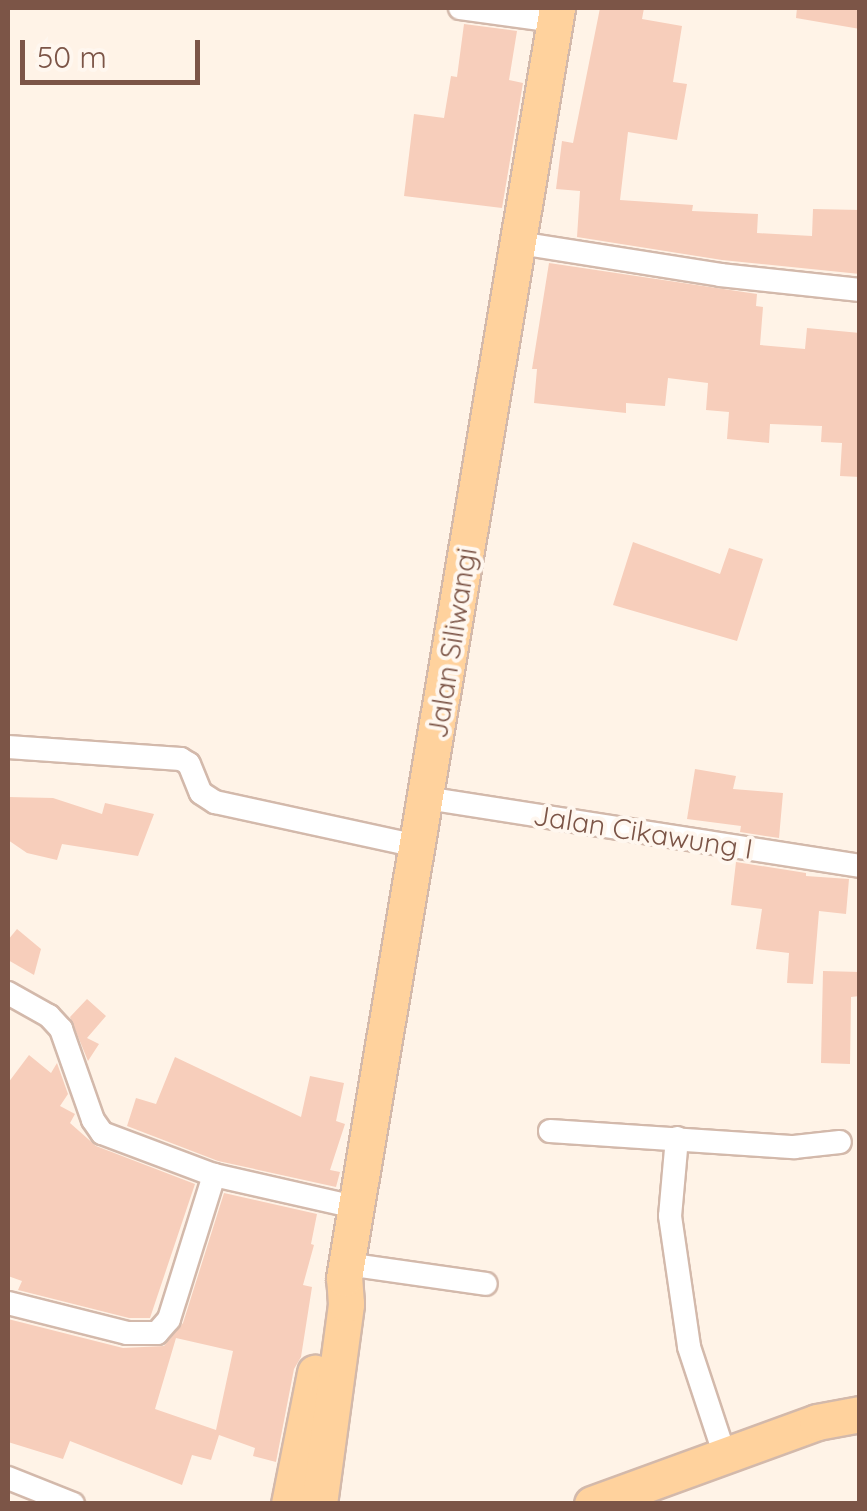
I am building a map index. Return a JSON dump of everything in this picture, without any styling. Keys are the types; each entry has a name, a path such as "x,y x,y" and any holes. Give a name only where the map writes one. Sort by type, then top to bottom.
{"main road":[{"name":"Jalan Siliwangi","path":"319,1504 346,1304 345,1271 556,14"},
{"name":"Jalan Siliwangi","path":"289,1504 329,1302 345,1271"},
{"path":"592,1504 724,1453 817,1422 860,1414"}],"street":[{"path":"460,8 556,14"},
{"path":"519,242 720,275 860,290"},
{"path":"8,748 181,760 190,764 202,793 215,802 416,846"},
{"name":"Jalan Cikawung I","path":"426,798 860,866"},
{"path":"8,993 49,1016 61,1029 93,1120 102,1133 214,1175 356,1207"},
{"path":"550,1131 794,1146 840,1142"},
{"path":"677,1138 670,1216 689,1348 724,1453"},
{"path":"8,1303 127,1332 157,1333 169,1319 214,1175"},
{"path":"345,1271 486,1284"},
{"path":"8,1478 73,1504"}],"building":[{"path":"600,8 644,8 642,19 682,26 673,82 687,84 677,140 628,132 620,200 693,205 692,211 758,214 757,233 812,236 813,209 860,210 860,274 722,260 577,237 580,191 556,189 562,141 573,143"},
{"path":"797,8 860,8 860,29 796,18"},
{"path":"464,24 517,31 509,80 523,83 502,208 404,196 414,114 444,118 451,76 457,77"},
{"path":"549,263 757,294 756,306 763,307 760,345 805,349 807,328 860,333 860,477 840,476 842,443 821,442 822,426 770,424 769,443 727,439 729,412 706,410 708,383 668,378 665,406 626,403 626,413 534,403 537,369 532,369"},
{"path":"633,542 720,574 729,548 763,559 737,641 613,605"},
{"path":"695,769 736,776 733,789 783,793 779,838 740,832 741,826 687,819"},
{"path":"8,797 53,798 102,814 105,803 154,814 138,856 62,844 57,860 27,853 8,840"},
{"path":"736,862 806,876 849,879 846,914 819,911 813,984 787,983 789,953 756,949 762,909 731,905"},
{"path":"17,929 41,949 34,975 8,960 8,940"},
{"path":"823,971 860,972 860,996 851,997 850,1064 821,1063"},
{"path":"87,999 106,1016 87,1038 99,1044 88,1061 70,1017"},
{"path":"29,1055 51,1073 57,1063 68,1094 60,1106 75,1114 70,1123 96,1146 195,1184 150,1318 129,1318 18,1290 22,1281 8,1276 8,1083"},
{"path":"175,1057 301,1117 310,1076 344,1083 336,1121 345,1124 330,1170 340,1172 336,1187 218,1161 127,1126 136,1098 156,1104"},
{"path":"224,1193 317,1214 311,1244 314,1245 303,1285 312,1287 301,1357 294,1369 276,1462 253,1456 255,1448 219,1435 211,1460 192,1455 182,1485 70,1441 63,1459 8,1442 8,1319 123,1348 164,1346 183,1323","holes":["176,1338 233,1351 216,1430 155,1409"]}]}
